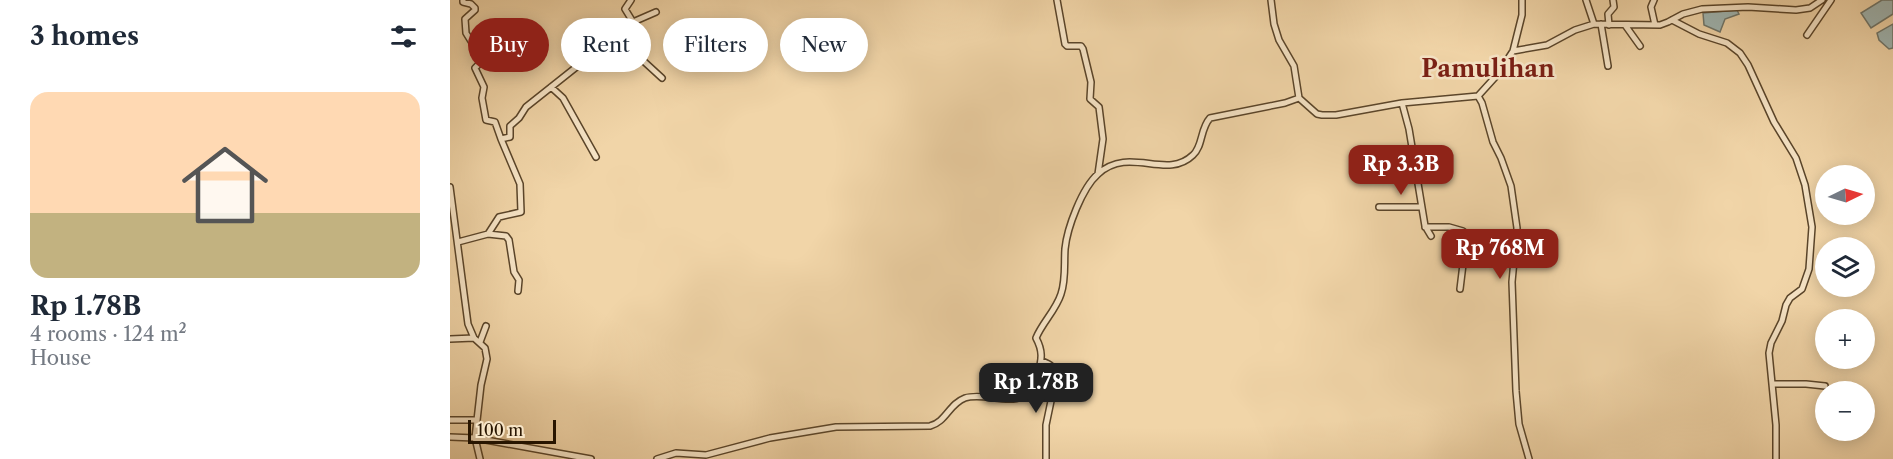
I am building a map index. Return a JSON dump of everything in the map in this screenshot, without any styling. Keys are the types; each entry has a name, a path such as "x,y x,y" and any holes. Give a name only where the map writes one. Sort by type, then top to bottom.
{"street":[{"path":"463,0 476,9 465,19 465,32 482,59 482,62 475,68 484,87 482,98 486,120 495,122 520,184 522,211 499,217 488,234"},
{"path":"631,0 625,9 631,18"},
{"path":"657,459 676,453 706,455 802,431 836,427 930,426 941,422 957,402 965,398 973,396 1023,397 1034,386 1041,361 1041,348 1036,338 1061,295 1065,248 1072,221 1084,194 1098,174 1104,142 1100,110 1090,99 1091,82 1083,49 1081,46 1065,44 1057,0"},
{"path":"1271,0 1279,40 1294,66 1299,98 1322,116 1402,103 1478,96 1498,74 1513,51 1522,0"},
{"path":"1586,0 1598,24 1608,66"},
{"path":"1609,25 1608,14 1614,7 1613,0"},
{"path":"1654,0 1651,7 1655,25"},
{"path":"1702,9 1703,0"},
{"path":"1513,51 1547,45 1575,30 1598,24 1664,24 1683,14 1702,9 1796,10 1810,8 1822,0"},
{"path":"1807,35 1831,0"},
{"path":"642,18 656,12"},
{"path":"1672,20 1699,34 1727,44 1740,54 1748,65 1774,122 1796,158 1805,184 1812,226 1809,269 1802,289 1790,298 1786,305 1769,353 1776,425 1776,459"},
{"path":"1625,25 1640,46"},
{"path":"651,68 662,78"},
{"path":"501,140 510,137 510,126 526,107 570,72"},
{"path":"551,87 561,94 596,157"},
{"path":"1478,96 1511,186 1517,228 1512,282 1516,391 1520,424 1529,459"},
{"path":"1098,174 1124,161 1156,165 1176,164 1193,155 1210,118 1286,103 1299,98"},
{"path":"1402,103 1409,129 1425,227 1431,236"},
{"path":"450,187 468,324 477,340 485,348 487,358 477,420 476,438 480,459"},
{"path":"1379,207 1421,207"},
{"path":"1425,227 1449,227 1463,231 1464,256 1460,289"},
{"path":"458,242 488,234 506,236 509,240 514,272 519,280 518,291"},
{"path":"450,251 459,252"},
{"path":"477,340 486,326"},
{"path":"450,339 477,340"},
{"path":"1041,361 1051,365 1056,376 1046,425 1046,459"},
{"path":"1772,384 1815,385"},
{"path":"450,420 477,420"},
{"path":"450,437 476,438 591,459"}],"water":[{"path":"1882,0 1893,0 1893,14 1871,28 1861,13"},
{"path":"1737,10 1739,14 1725,19 1720,32 1704,25 1703,13"},
{"path":"1893,24 1893,48 1889,49 1879,40 1877,33"}],"district":[{"name":"Pamulihan","path":"1488,69"}]}
